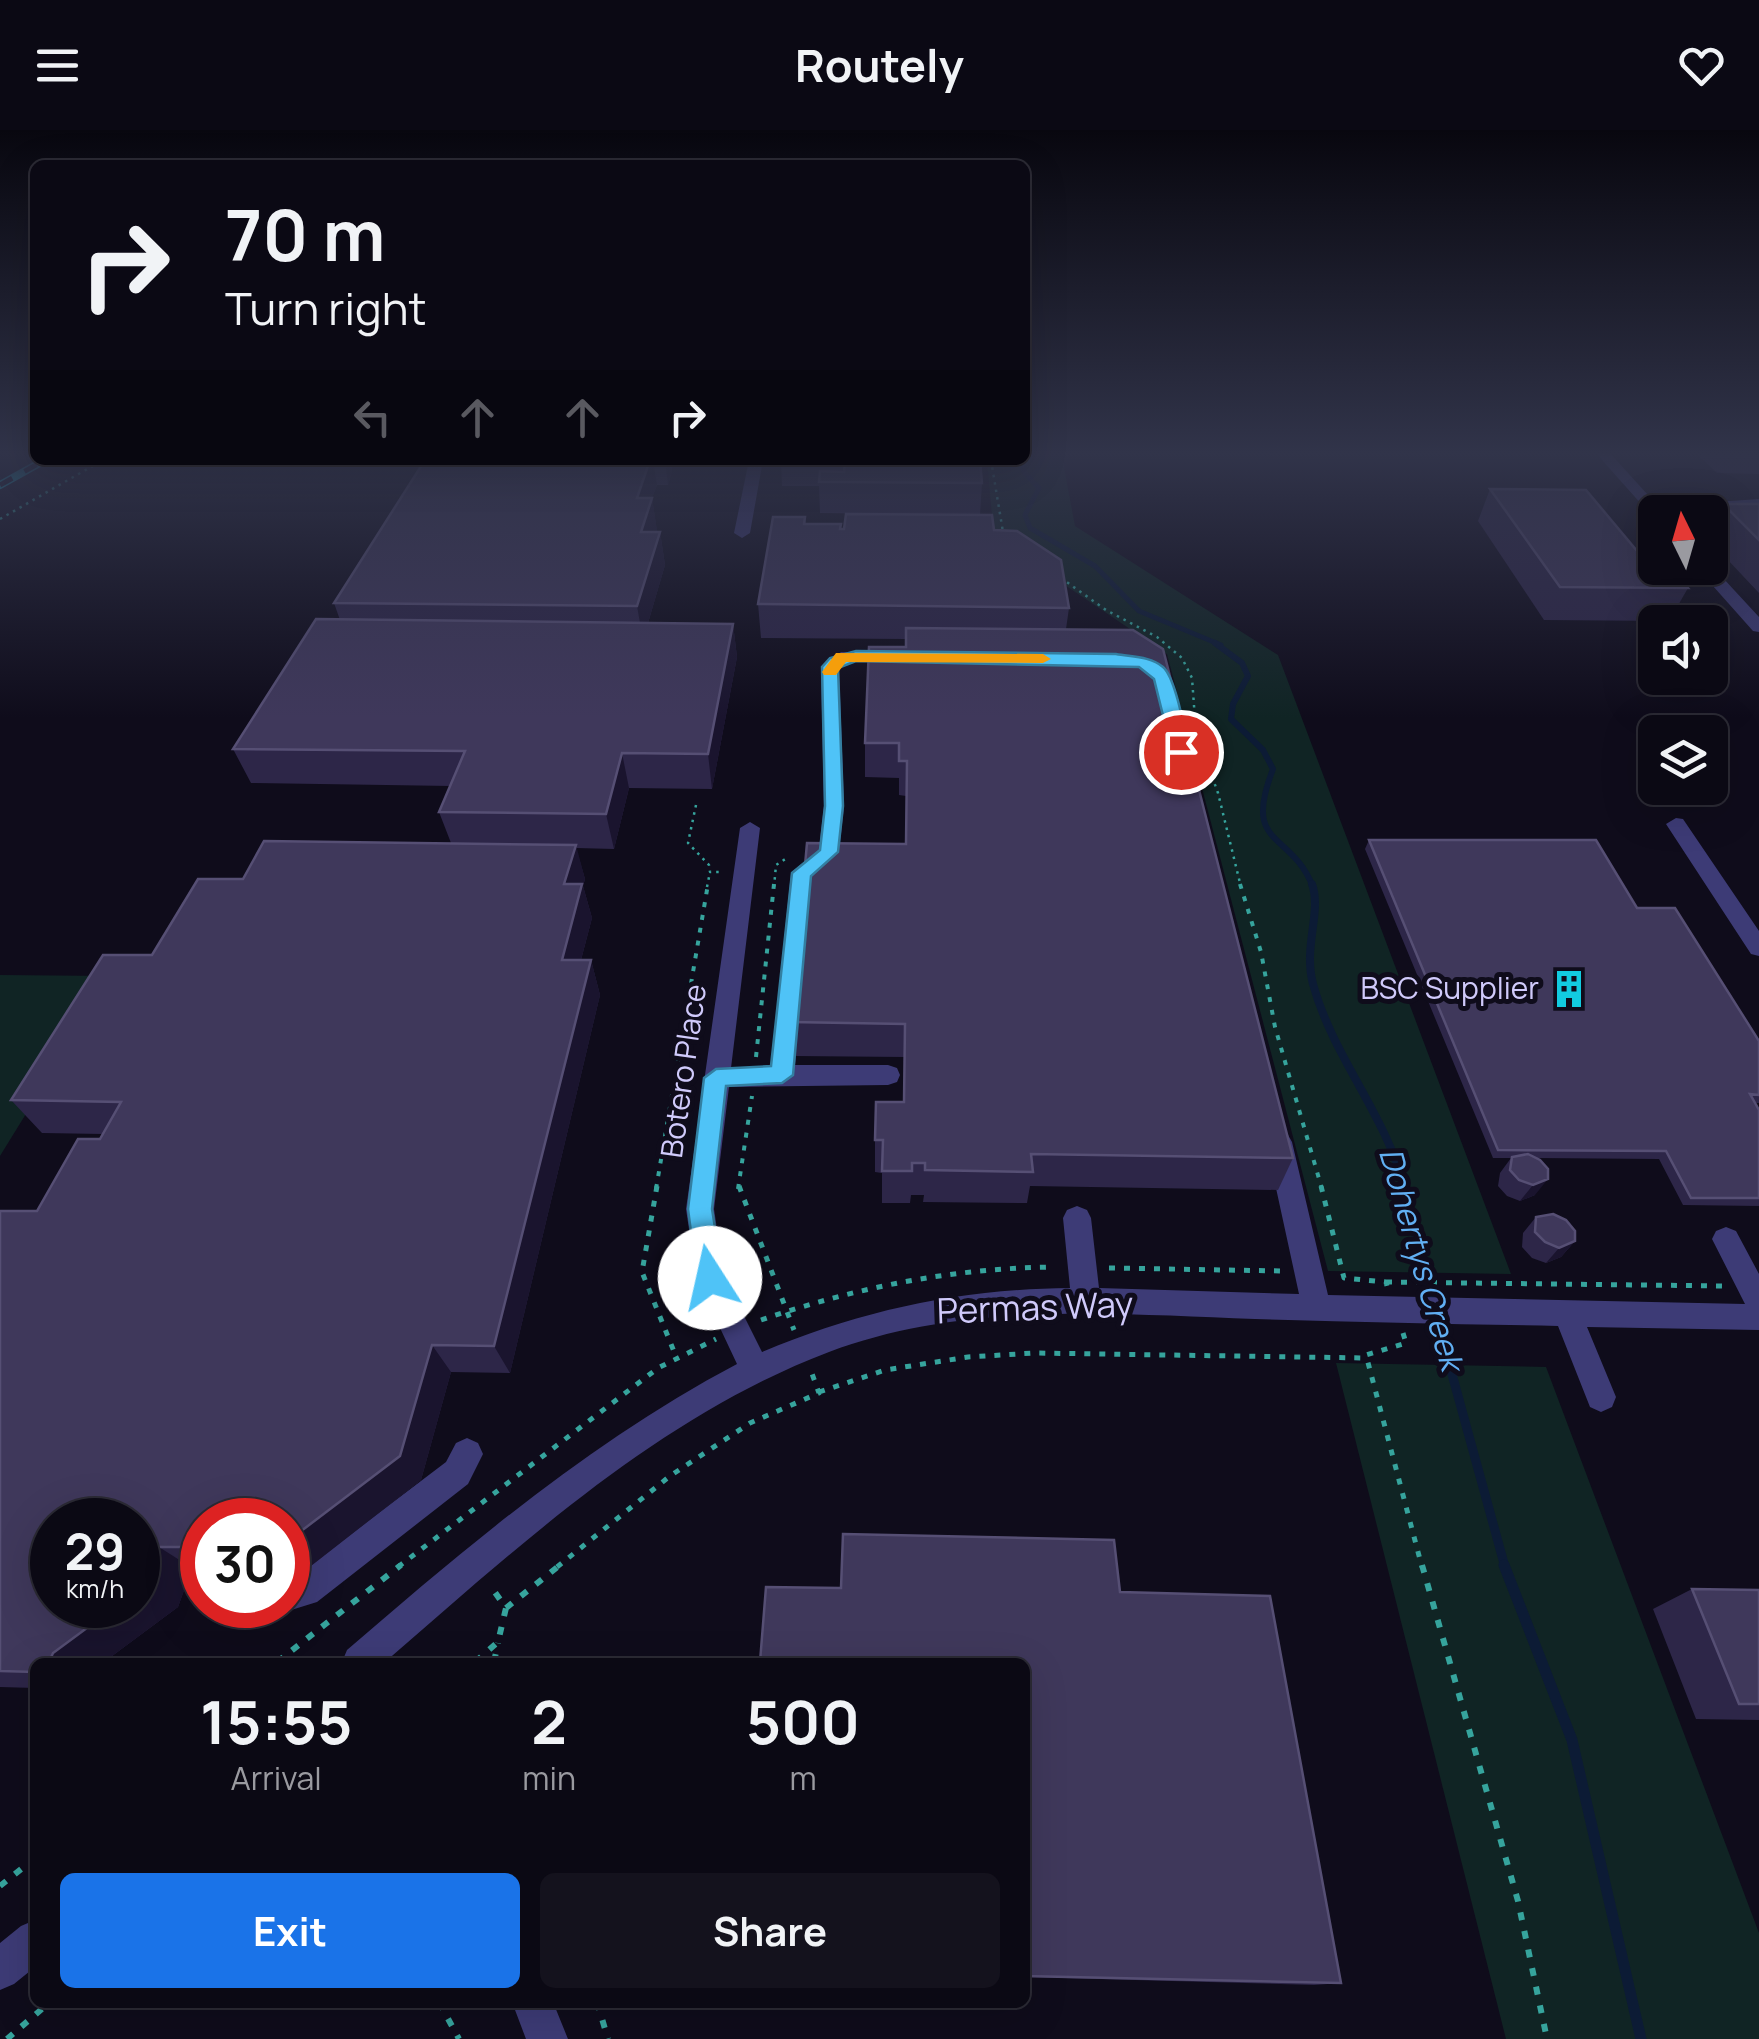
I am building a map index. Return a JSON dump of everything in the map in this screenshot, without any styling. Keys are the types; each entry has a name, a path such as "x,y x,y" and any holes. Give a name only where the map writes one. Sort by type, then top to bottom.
{"street":[{"path":"1721,585 1759,627"},
{"path":"782,1075 802,873 829,852 834,806 830,667 841,657 916,657"},
{"path":"1676,824 1759,948"},
{"name":"Botero Place","path":"750,828 700,1209 710,1278 756,1372"},
{"path":"716,1078 888,1075"},
{"path":"1272,1115 1317,1308"},
{"path":"1077,1218 1086,1303"},
{"path":"1726,1239 1755,1294"},
{"name":"Permas Way","path":"364,1658 587,1471 706,1394 823,1340 927,1310 993,1302 1317,1308 1391,1296 1480,1312 1759,1317"},
{"path":"1566,1313 1601,1396"},
{"path":"310,1586 457,1473 467,1454"},
{"path":"0,1970 30,1944"},
{"path":"534,2008 547,2039"}],"path":[{"path":"677,1358 642,1272 710,872 709,865 688,843 696,805"},
{"path":"710,872 776,873"},
{"path":"1391,1296 1468,1283 1755,1294"},
{"path":"818,1392 885,1370 968,1356 1034,1353 1367,1358"},
{"path":"446,1528 506,1608 495,1658"},
{"path":"480,1658 498,1642"},
{"path":"0,1886 30,1862"},
{"path":"8,2039 43,2008"},
{"path":"442,2008 459,2039"},
{"path":"600,2008 608,2039"}],"green space":[{"path":"999,540 1097,540 1278,655 1511,1274 1328,1271 1167,654"},
{"path":"0,975 111,976 0,1156"},
{"path":"1336,1363 1546,1367 1759,1933 1759,2039 1506,2039"}],"building":[{"path":"374,540 657,540 637,606 334,603"},
{"path":"769,540 1031,540 1061,560 1069,608 758,604"},
{"path":"1526,540 1628,540 1638,552 1638,585 1688,588 1560,587"},
{"path":"316,619 733,624 708,754 622,753 606,814 439,812 465,751 233,749"},
{"path":"906,628 1133,630 1163,649 1293,1158 1031,1154 1033,1172 925,1170 925,1163 912,1163 912,1171 882,1171 883,1140 875,1140 876,1102 904,1102 905,1024 791,1022 807,843 906,844 907,761 899,761 899,743 865,743 869,647 906,647"},
{"name":"BSC Supplier","path":"1369,840 1596,840 1637,908 1675,908 1759,1041 1759,1095 1750,1094 1759,1110 1759,1198 1691,1198 1666,1151 1498,1150"},
{"path":"264,841 576,845 564,884 582,884 562,960 591,960 494,1346 432,1345 400,1456 310,1524 310,1498 180,1498 180,1547 160,1547 160,1498 30,1498 30,1628 87,1628 51,1658 30,1658 30,1672 0,1671 0,1211 37,1211 78,1139 100,1139 121,1102 11,1100 103,955 152,955 198,879 243,879"},
{"path":"1528,1154 1548,1169 1548,1179 1533,1185 1519,1180 1510,1170 1512,1157"},
{"path":"1553,1214 1566,1220 1575,1231 1575,1241 1559,1248 1535,1232 1536,1217"},
{"path":"843,1534 1114,1540 1120,1592 1270,1596 1341,1983 1030,1976 1030,1658 760,1658 766,1587 841,1588"},
{"path":"1692,1589 1759,1590 1759,1704 1739,1704"}],"waterway":[{"name":"Dohertys Creek","path":"1051,540 1095,566 1139,611 1221,645"},
{"name":"Dohertys Creek","path":"1215,643 1242,663 1248,676 1233,704 1231,719 1263,750 1273,769 1265,795 1266,826 1293,855 1313,886"},
{"name":"Dohertys Creek","path":"1313,886 1313,984 1333,1036 1385,1135 1405,1189"},
{"name":"Dohertys Creek","path":"1404,1186 1432,1303"},
{"name":"Dohertys Creek","path":"1436,1316 1505,1567"},
{"name":"Dohertys Creek","path":"1504,1565 1572,1740 1641,2039"}],"slow traffic":[{"path":"830,672 841,657 856,656 1043,659"}],"place":[{"name":"BSC Supplier","path":"1569,989"}],"route":[{"path":"710,1278 700,1209 716,1078 782,1075 802,873 829,852 834,806 830,667 841,657 856,656 1116,659 1143,663 1158,671 1162,679 1181,752"}]}
